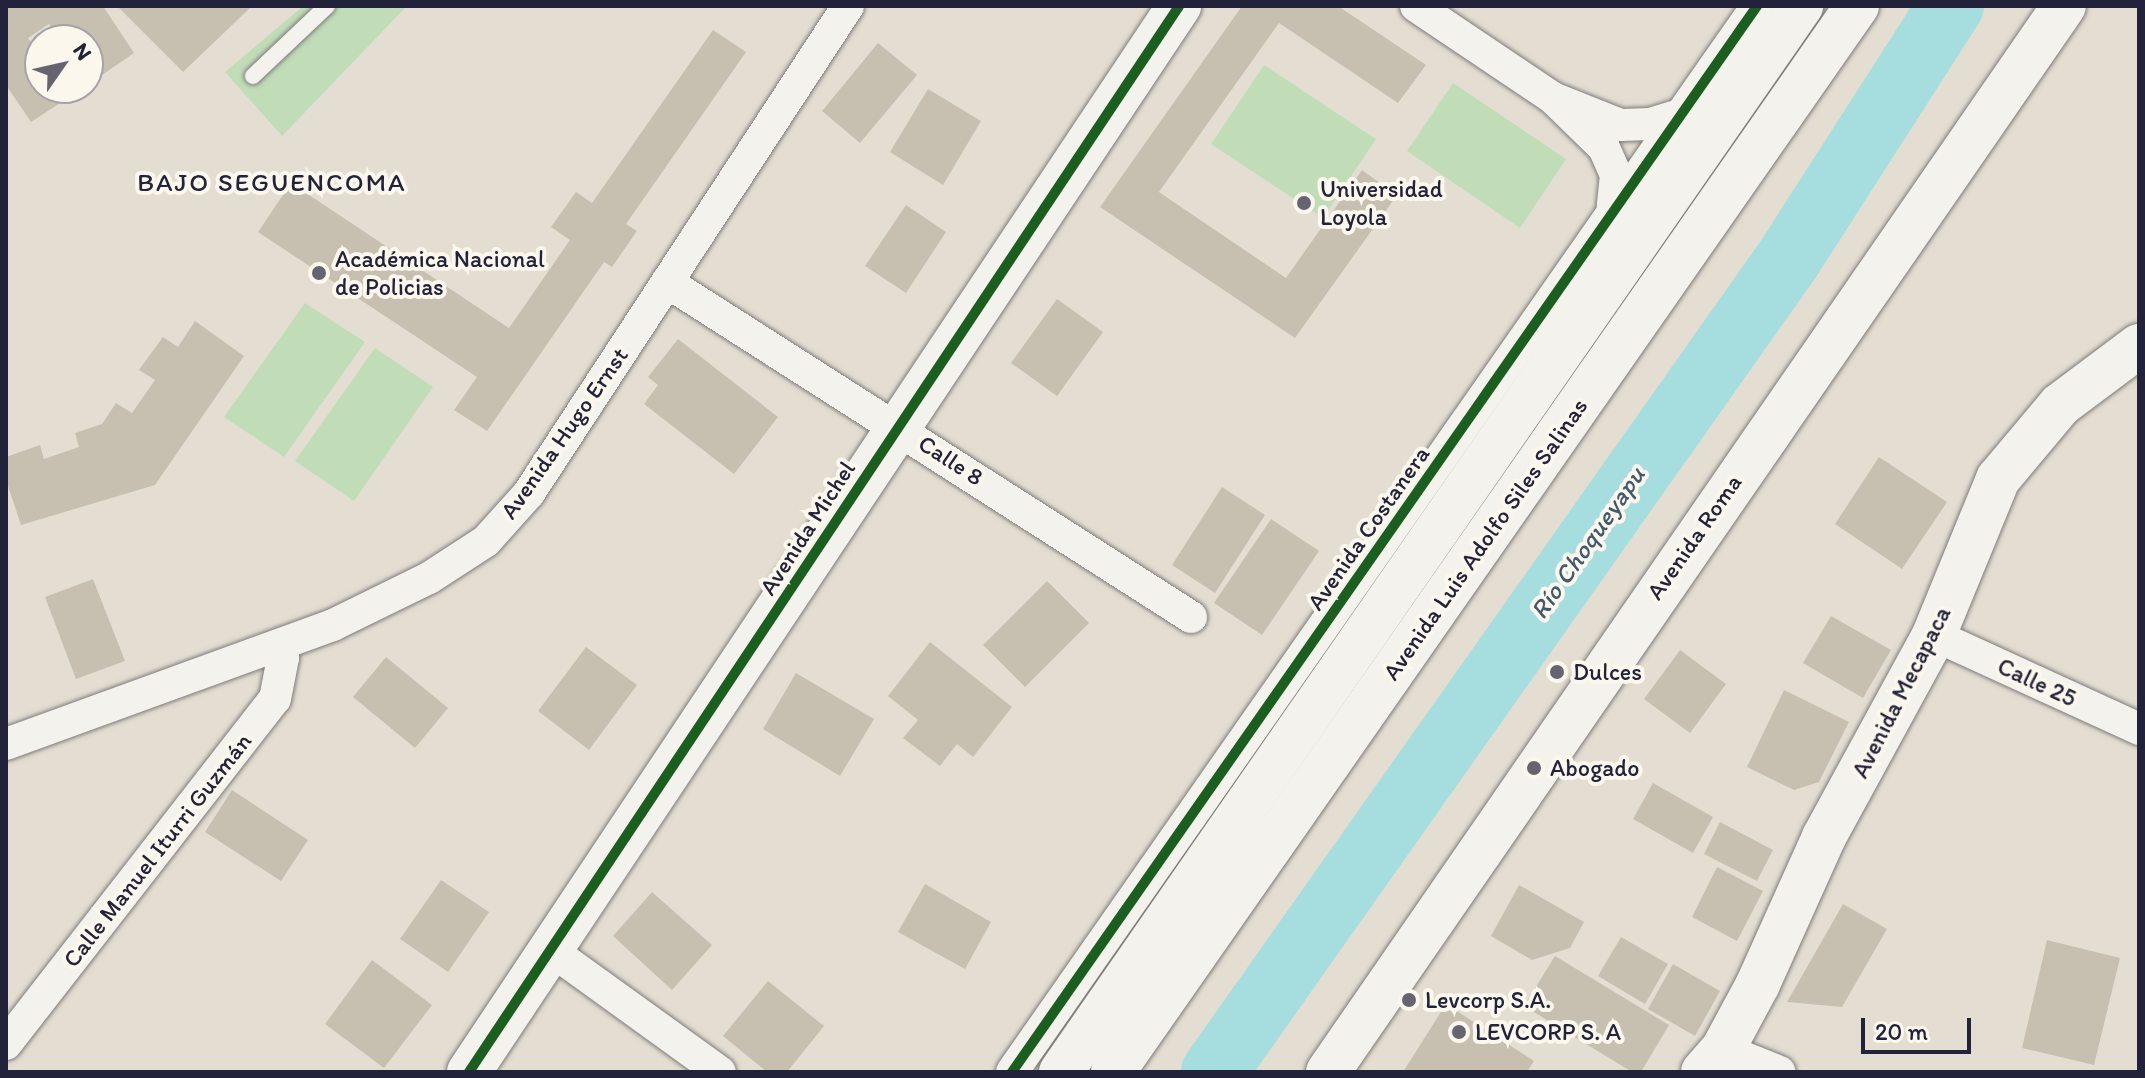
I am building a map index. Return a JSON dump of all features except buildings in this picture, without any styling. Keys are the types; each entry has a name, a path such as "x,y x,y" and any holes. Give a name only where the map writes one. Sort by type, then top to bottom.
{"main road":[{"name":"Avenida Michel","path":"469,1072 1179,6"},
{"name":"Avenida Luis Adolfo Siles Salinas","path":"1061,1072 1801,6"},
{"name":"Avenida Luis Adolfo Siles Salinas","path":"1113,1072 1857,6"},
{"name":"Avenida Roma","path":"1328,1072 2064,6"},
{"name":"Avenida Mecapaca","path":"1713,1060 1764,972 1824,837 1934,635 1998,479 2060,405 2139,346"}],"street":[{"name":"Avenida Hugo Ernst","path":"6,744 280,646 429,578 486,541 529,493 848,6"},
{"path":"1416,6 1553,98 1604,148 1616,175 1613,206"},
{"name":"Avenida Costanera","path":"1012,1072 1613,206 1757,6"},
{"path":"1553,98 1621,125 1650,124 1679,115"},
{"name":"Calle 8","path":"667,282 898,426 1191,617"},
{"name":"Calle 25","path":"1934,635 2139,729"},
{"name":"Calle Manuel Iturri Guzmán","path":"6,1044 275,699 283,658 280,646"},
{"path":"552,951 720,1072"},
{"path":"1713,1060 1780,1072"}],"lane":[{"path":"253,76 327,6"}],"green space":[{"path":"303,6 407,6 282,136 225,72"},
{"path":"1264,65 1376,139 1323,218 1211,144"},
{"path":"1453,83 1566,159 1520,228 1407,151"},
{"path":"305,303 365,342 284,457 224,417"},
{"path":"375,348 433,387 354,501 295,461"}],"waterway":[{"name":"Río Choqueyapu","path":"1214,1072 1789,258 1951,6"}],"cycle path":[{"path":"469,1072 1179,6"},
{"path":"1012,1072 1757,6"}],"place":[{"name":"Universidad Loyola","path":"1304,203"},
{"name":"Académica Nacional de Policias","path":"319,273"},
{"name":"Dulces","path":"1557,672"},
{"name":"Abogado","path":"1534,768"},
{"name":"Levcorp S.A.","path":"1409,1000"},
{"name":"LEVCORP S. A","path":"1459,1032"}],"district":[{"name":"BAJO SEGUENCOMA","path":"272,183"}]}
